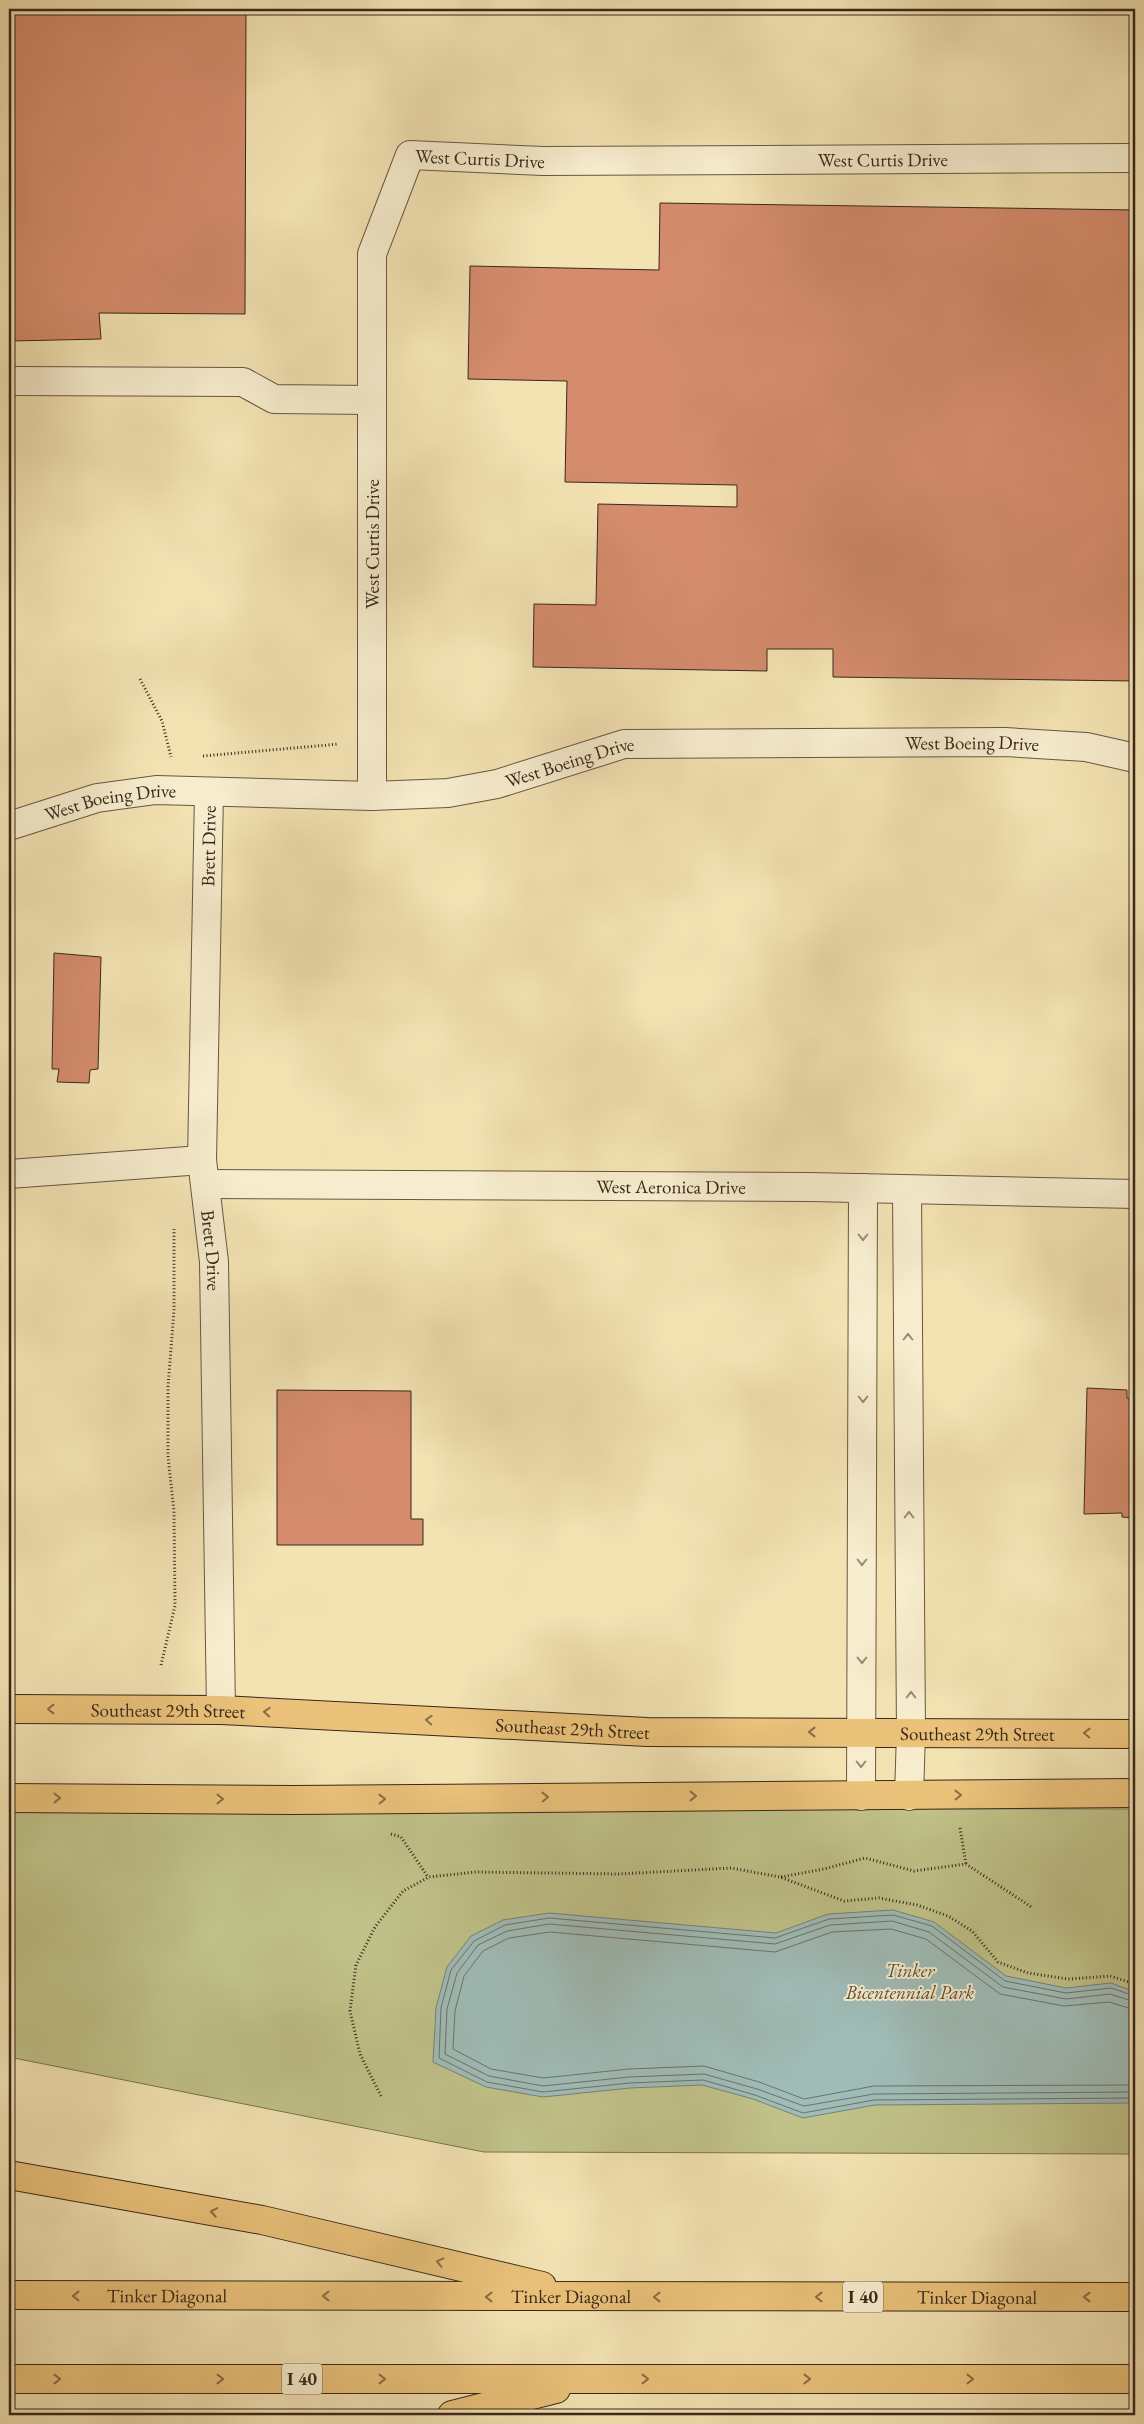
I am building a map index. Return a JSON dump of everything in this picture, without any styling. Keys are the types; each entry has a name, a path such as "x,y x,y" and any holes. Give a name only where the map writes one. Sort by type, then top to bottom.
{"main road":[{"name":"Southeast 29th Street","path":"9,1709 221,1710 647,1732 1135,1734"},
{"path":"9,1798 294,1800 1135,1793"},
{"path":"9,2175 262,2220 590,2297"},
{"name":"Tinker Diagonal","path":"9,2295 1135,2297"},
{"name":"I 40","path":"9,2379 1135,2379"},
{"path":"452,2415 596,2379"}],"street":[{"name":"West Curtis Drive","path":"372,796 372,254 410,155 543,162 1135,158"},
{"path":"9,381 243,382 274,399 372,400"},
{"name":"West Boeing Drive","path":"9,826 97,798 156,790 372,796 448,793 497,784 624,744 1005,742 1086,746 1135,758"},
{"name":"Brett Drive","path":"210,792 204,1172 214,1262 221,1710"},
{"name":"West Aeronica Drive","path":"9,1174 204,1172 1135,1194"},
{"path":"861,1796 863,1188"},
{"path":"907,1190 911,1733 909,1796"}],"path":[{"path":"140,679 162,721 171,759 181,758"},
{"path":"200,756 372,742"},
{"path":"161,1665 175,1606 174,1511 168,1457 168,1387 174,1310 174,1229"},
{"path":"1133,1518 1134,1687"},
{"path":"960,1822 966,1864"},
{"path":"780,1877 824,1869 865,1858 914,1871 966,1864 1033,1908"},
{"path":"381,2096 360,2054 350,2011 356,1965 375,1927 403,1891 428,1877 476,1872 619,1874 730,1868 780,1877 844,1902 878,1898 917,1905 948,1916 972,1931 998,1962 1028,1973 1068,1979 1110,1976 1135,1984"}],"green space":[{"name":"Tinker Bicentennial Park","path":"9,1807 1135,1809 1135,2154 484,2152 9,2057"}],"water":[{"path":"893,1910 934,1922 1006,1976 1066,1988 1111,1983 1135,1992 1135,2103 875,2105 803,2118 753,2099 702,2085 630,2088 543,2097 486,2087 433,2062 436,2008 447,1967 471,1936 503,1920 549,1913 776,1933 828,1914"}],"building":[{"path":"9,9 246,9 245,314 99,313 101,339 12,341 12,313 9,313"},
{"path":"660,203 1135,210 1135,681 833,677 833,649 767,649 767,671 533,667 534,604 596,605 598,504 737,507 737,485 565,482 567,381 468,379 470,266 659,270"},
{"path":"54,953 101,957 98,1069 90,1070 89,1083 57,1082 59,1069 52,1069"},
{"path":"1087,1388 1127,1390 1127,1398 1135,1399 1135,1518 1122,1517 1122,1513 1084,1514"},
{"path":"277,1390 411,1391 411,1519 423,1519 423,1545 277,1545"}]}
